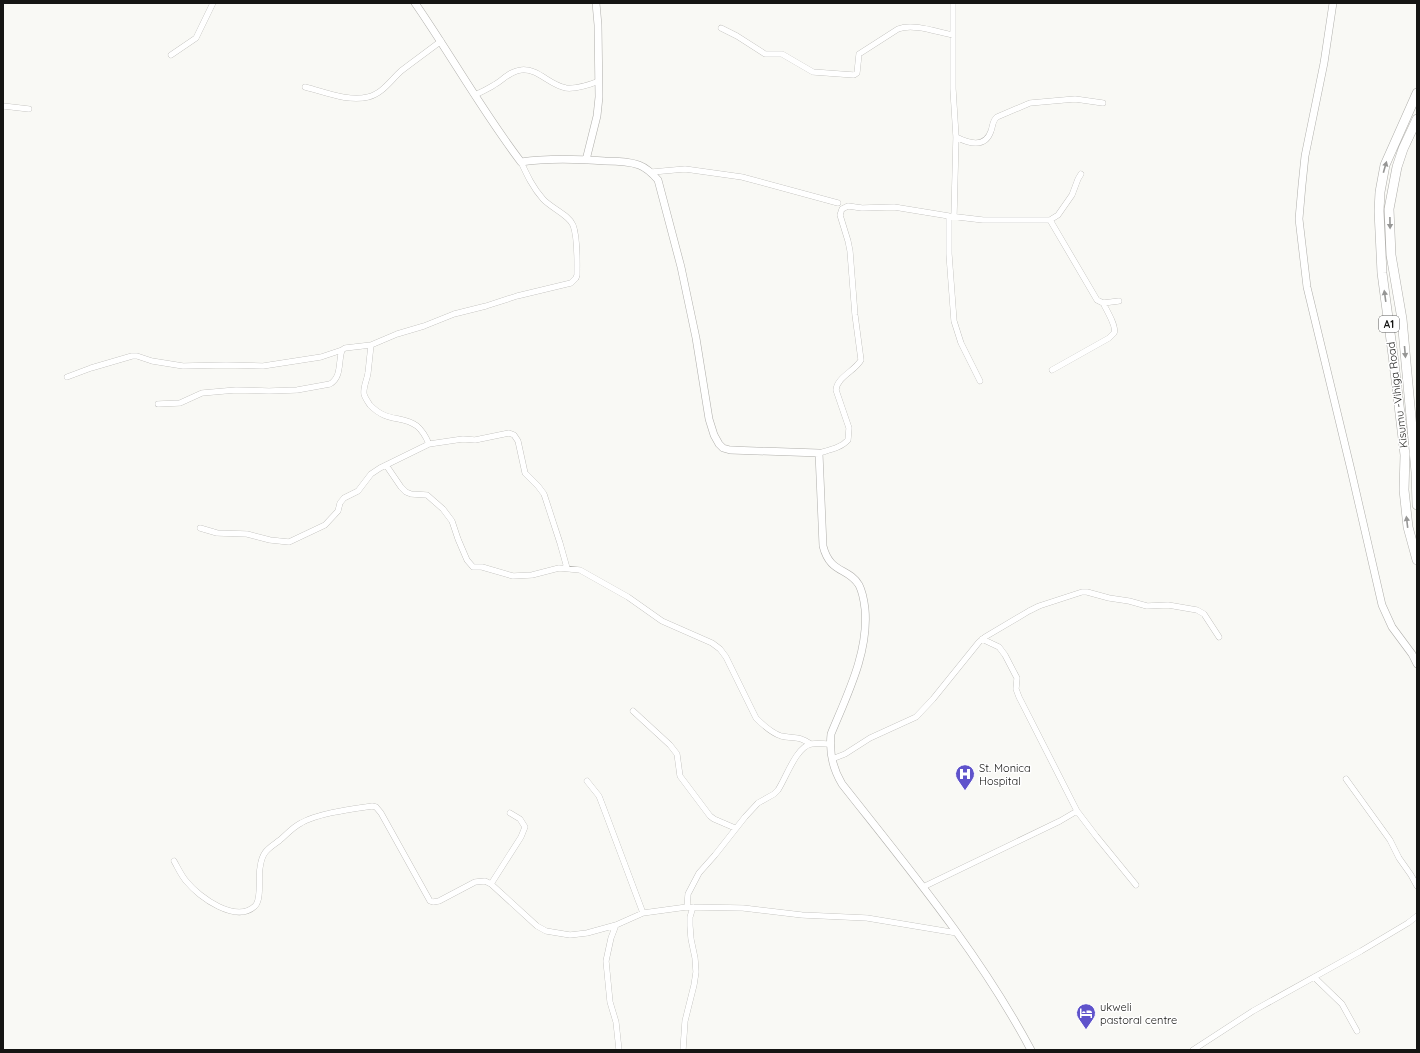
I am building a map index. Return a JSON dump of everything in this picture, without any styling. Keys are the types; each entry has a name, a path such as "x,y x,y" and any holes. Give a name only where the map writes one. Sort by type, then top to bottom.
{"highway":[{"name":"Kisumu -Vihiga Road","path":"1417,93 1385,165 1380,192 1379,211 1382,273 1405,455 1404,490 1408,527 1417,560"},
{"name":"Kisumu -Vihiga Road","path":"1417,119 1397,167 1389,209 1391,255 1402,319 1416,472 1417,505"}],"street":[{"path":"171,55 196,38 214,3"},
{"path":"67,377 132,356 183,366 263,366 321,357 349,348 371,345 443,318 517,296 566,285 574,281 577,274 577,261 573,225 569,218 552,208 532,185 520,162 415,3"},
{"path":"586,160 597,116 599,97 596,3"},
{"path":"953,3 953,89 956,137 949,254 954,321 961,343 980,381"},
{"path":"1333,3 1324,62 1305,156 1302,185 1299,218 1306,280 1324,360 1352,470 1382,606 1392,627 1412,654 1417,664"},
{"path":"720,28 737,36 765,54 782,54 813,72 854,75 857,73 859,54 898,29 904,27 914,27 953,35"},
{"path":"305,87 344,98 369,97 383,89 401,71 441,41"},
{"path":"475,95 495,85 511,73 522,70 532,72 565,88 588,85 599,81"},
{"path":"956,137 972,143 983,142 991,133 993,121 997,117 1030,103 1075,99 1102,103"},
{"path":"3,106 29,109"},
{"path":"520,162 586,160 626,162 638,164 652,172 658,180 680,267 696,338 709,419 716,440 723,448 730,450 819,453 834,449 848,440 849,428 836,387 838,383 861,360 854,315 850,252 840,212 844,207 848,206 862,208 880,206 951,216 996,220 1050,220 1058,216 1072,194 1081,174"},
{"path":"652,172 685,169 742,177 838,203"},
{"path":"1050,220 1095,298 1103,303 1120,301"},
{"path":"1052,370 1109,338 1113,334 1115,329 1103,303"},
{"path":"371,345 368,374 364,385 365,398 383,416 406,421 418,426 429,444"},
{"path":"158,404 180,403 202,393 236,390 297,390 330,384 338,377 342,350"},
{"path":"200,528 217,533 252,534 277,542 292,541 324,525 338,511 340,503 344,498 358,491 376,470 429,444 463,439 475,440 505,432 514,435 518,441 526,474 544,494 560,543 566,568"},
{"path":"819,453 823,546 830,562 834,567 858,584 863,594 866,620 864,643 858,666 831,734 830,744 836,775 957,933 1004,1002 1031,1050"},
{"path":"386,465 406,492 411,494 427,495 443,509 452,521 467,560 473,567 482,567 513,576 532,575 559,568 575,569 584,572 628,597 662,621 720,649 726,657 756,718 761,723 782,736 800,738 811,744"},
{"path":"832,759 845,754 870,738 916,717 933,699 982,639 1029,611 1077,593 1087,592 1109,598 1128,600 1147,606 1168,605 1197,610 1204,614 1219,637"},
{"path":"982,639 999,647 1008,661 1017,678 1017,693 1077,811 1136,885"},
{"path":"633,711 670,745 677,754 680,776 710,816 736,828"},
{"path":"683,1050 685,1021 696,972 696,958 691,939 688,894 696,879 736,828 758,803 778,790 801,749 811,744 830,744"},
{"path":"1346,779 1390,840 1399,858 1417,886"},
{"path":"587,782 599,796 643,913"},
{"path":"174,861 186,882 203,896 222,909 234,912 244,912 253,908 257,904 259,896 260,867 263,854 268,848 280,840 294,827 306,820 322,815 372,806 376,807 381,813 430,901 438,901 474,882 485,881 491,884 537,926 546,931 570,935 587,933 616,925 643,913 690,907 743,908 802,915 867,918 957,933"},
{"path":"923,887 1060,821 1077,811"},
{"path":"491,884 522,837 525,827 520,819 510,813"},
{"path":"1193,1050 1253,1011 1408,923 1417,916"},
{"path":"616,925 608,948 606,961 610,1002 616,1022 619,1050"},
{"path":"1314,977 1342,1004 1357,1031"}],"place":[{"name":"St. Monica Hospital","path":"965,791"},
{"name":"ukweli pastoral centre","path":"1086,1030"}]}
